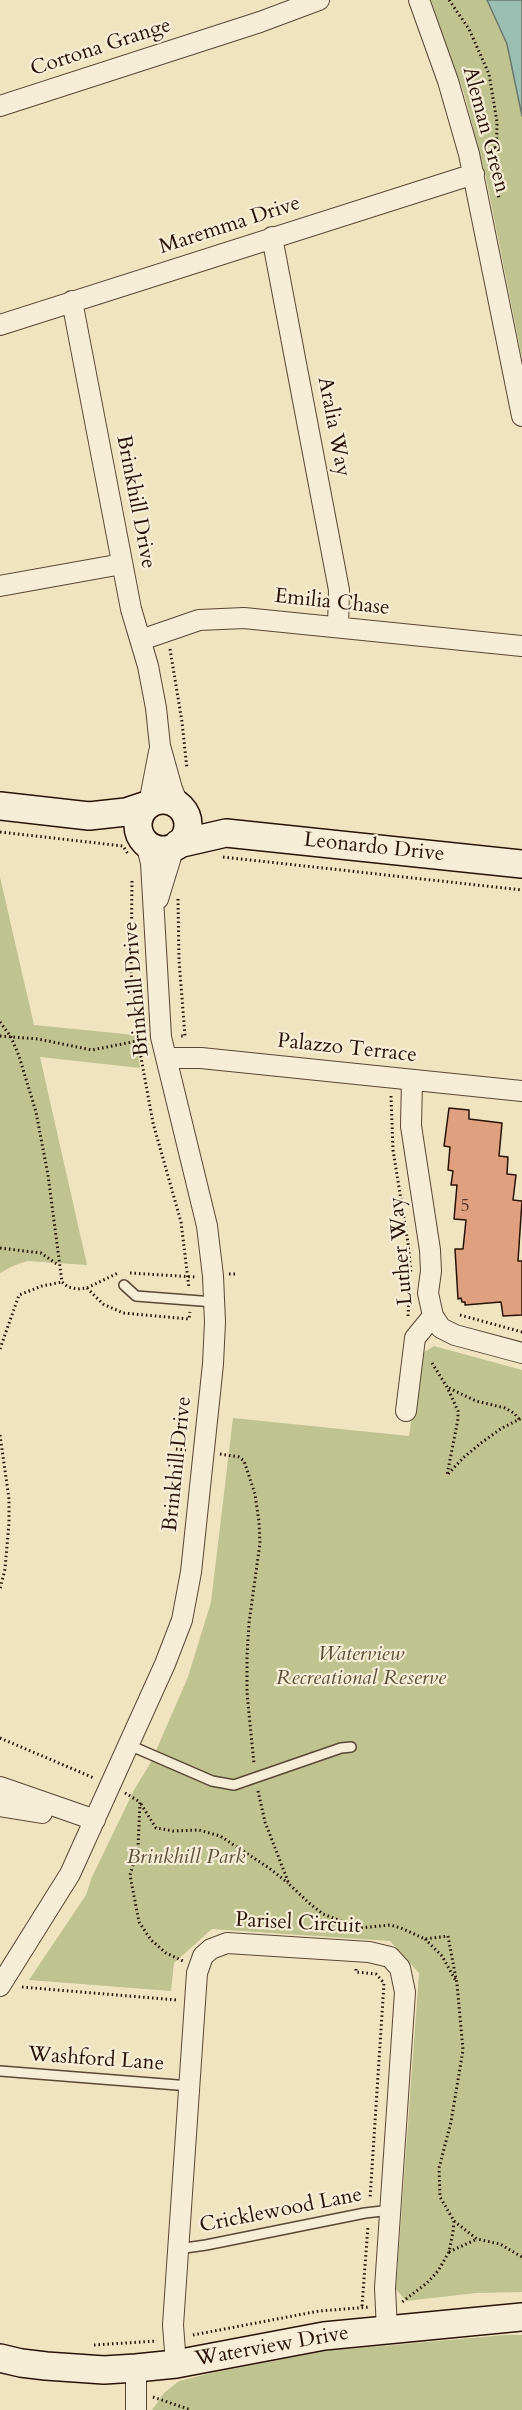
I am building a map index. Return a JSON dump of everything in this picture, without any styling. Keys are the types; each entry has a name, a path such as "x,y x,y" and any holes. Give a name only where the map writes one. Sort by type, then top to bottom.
{"street":[{"name":"Cortona Grange","path":"0,104 260,22 319,0"},
{"name":"Aleman Green","path":"418,0 448,81 474,174 522,416"},
{"name":"Maremma Drive","path":"0,325 474,174"},
{"name":"Aralia Way","path":"272,237 338,583 340,603 338,627"},
{"name":"Brinkhill Drive","path":"72,301 131,609 154,696 160,746 172,789 180,807"},
{"path":"0,586 122,564"},
{"name":"Emilia Chase","path":"141,640 182,625 218,618 275,620 522,646"},
{"name":"Brinkhill Drive","path":"148,804 160,746"},
{"path":"0,806 89,816 126,812 165,800 180,807 188,823 183,838 176,846 147,849 125,830 89,816"},
{"path":"147,849 138,827 142,811 148,804"},
{"name":"Leonardo Drive","path":"180,807 222,845"},
{"name":"Leonardo Drive","path":"176,846 222,845 522,864"},
{"name":"Brinkhill Drive","path":"154,909 176,846"},
{"name":"Brinkhill Drive","path":"0,1986 55,1901 92,1826 165,1664 182,1620 191,1572 213,1364 213,1276 207,1226 161,1037 154,909 147,849"},
{"name":"Palazzo Terrace","path":"167,1058 201,1058 411,1089 522,1091"},
{"name":"Luther Way","path":"406,1411 414,1347 419,1331 433,1317 428,1293 431,1271 430,1250 411,1126 411,1089"},
{"path":"433,1317 441,1328 455,1335 522,1353"},
{"path":"0,1787 92,1826"},
{"path":"0,1806 40,1812 92,1826"},
{"name":"Parisel Circuit","path":"200,1963 211,1949 234,1942 356,1950 390,1957 400,1968 405,1992 386,2318"},
{"path":"175,2351 178,2248 197,1973 200,1963"},
{"name":"Waterview Drive","path":"7,2363 104,2370 136,2368 175,2351 324,2336 386,2318 522,2317"},
{"path":"136,2368 136,2403"}],"lane":[{"path":"124,1285 136,1296 214,1302"},
{"path":"129,1745 212,1781 234,1785 341,1748 351,1747"},
{"name":"Washford Lane","path":"0,2071 190,2086"},
{"name":"Cricklewood Lane","path":"178,2248 206,2245 369,2212 391,2210"}],"path":[{"path":"449,0 470,29 489,74 495,99 497,122 496,180 499,201"},
{"path":"173,648 168,650 182,722 187,777"},
{"path":"0,832 123,846 133,860 147,849"},
{"path":"222,845 522,890"},
{"path":"0,1036 38,1039 92,1050 161,1037 185,1036 179,960 179,892"},
{"path":"0,1022 11,1037 36,1112 48,1175 62,1282 68,1287 78,1289 123,1273 213,1276 236,1274"},
{"path":"411,1089 391,1096 390,1117 411,1276"},
{"path":"0,1248 41,1253 49,1256 60,1266"},
{"path":"0,1349 19,1295 42,1286 62,1282"},
{"path":"409,1294 407,1335 414,1347 423,1352 455,1402 458,1419 447,1475 462,1458 481,1443 521,1418 505,1408 476,1401 447,1387"},
{"path":"455,1314 522,1332"},
{"path":"0,1435 9,1499 5,1569 0,1589"},
{"path":"176,1449 239,1457 249,1471 255,1494 260,1543 249,1623 247,1693 256,1778 265,1822 289,1884"},
{"path":"0,1738 85,1774"},
{"path":"110,1786 140,1802 156,1828 173,1831 199,1830 220,1836 269,1868 323,1914 359,1929 390,1925 425,1939 442,1956 457,1984"},
{"path":"140,1802 138,1848 130,1875 139,1922 150,1940 166,1953 179,1961 200,1963"},
{"path":"425,1939 448,1936 457,1984 463,2050 451,2122 439,2168 440,2197 454,2221 477,2239 508,2247 522,2257"},
{"path":"356,1950 356,1972 376,1974 384,1983 362,2307"},
{"path":"22,1987 177,2000"},
{"path":"86,2346 118,2345 175,2351 319,2311 362,2307 386,2318 438,2271 449,2252 454,2221"},
{"path":"449,2252 477,2239"},
{"path":"136,2403 167,2400 191,2410"}],"green space":[{"path":"429,0 522,0 522,358 486,178 464,93"},
{"path":"0,877 34,1025 135,1035 140,1068 40,1057 87,1265 27,1261 0,1273"},
{"name":"Waterview Recreational Reserve","path":"434,1346 522,1370 522,2292 476,2293 406,2301 396,2289 419,1973 390,1941 212,1929 174,1963 171,1991 29,1980 86,1895 92,1877 134,1790 151,1762 188,1677 211,1602 233,1418 409,1436 421,1354"},
{"path":"522,2335 522,2410 152,2410 164,2393 179,2381 216,2372 325,2351"}],"water":[{"path":"487,0 522,0 522,116 507,44"}],"building":[{"path":"449,1108 469,1110 469,1119 502,1123 499,1156 508,1157 507,1174 516,1175 513,1200 522,1201 518,1261 522,1261 522,1315 503,1316 501,1302 465,1305 461,1298 458,1299 455,1249 463,1249 466,1220 454,1219 457,1185 451,1185 453,1171 448,1170 450,1147 444,1146"}],"park label":[{"name":"Brinkhill Park","path":"186,1858"}]}
